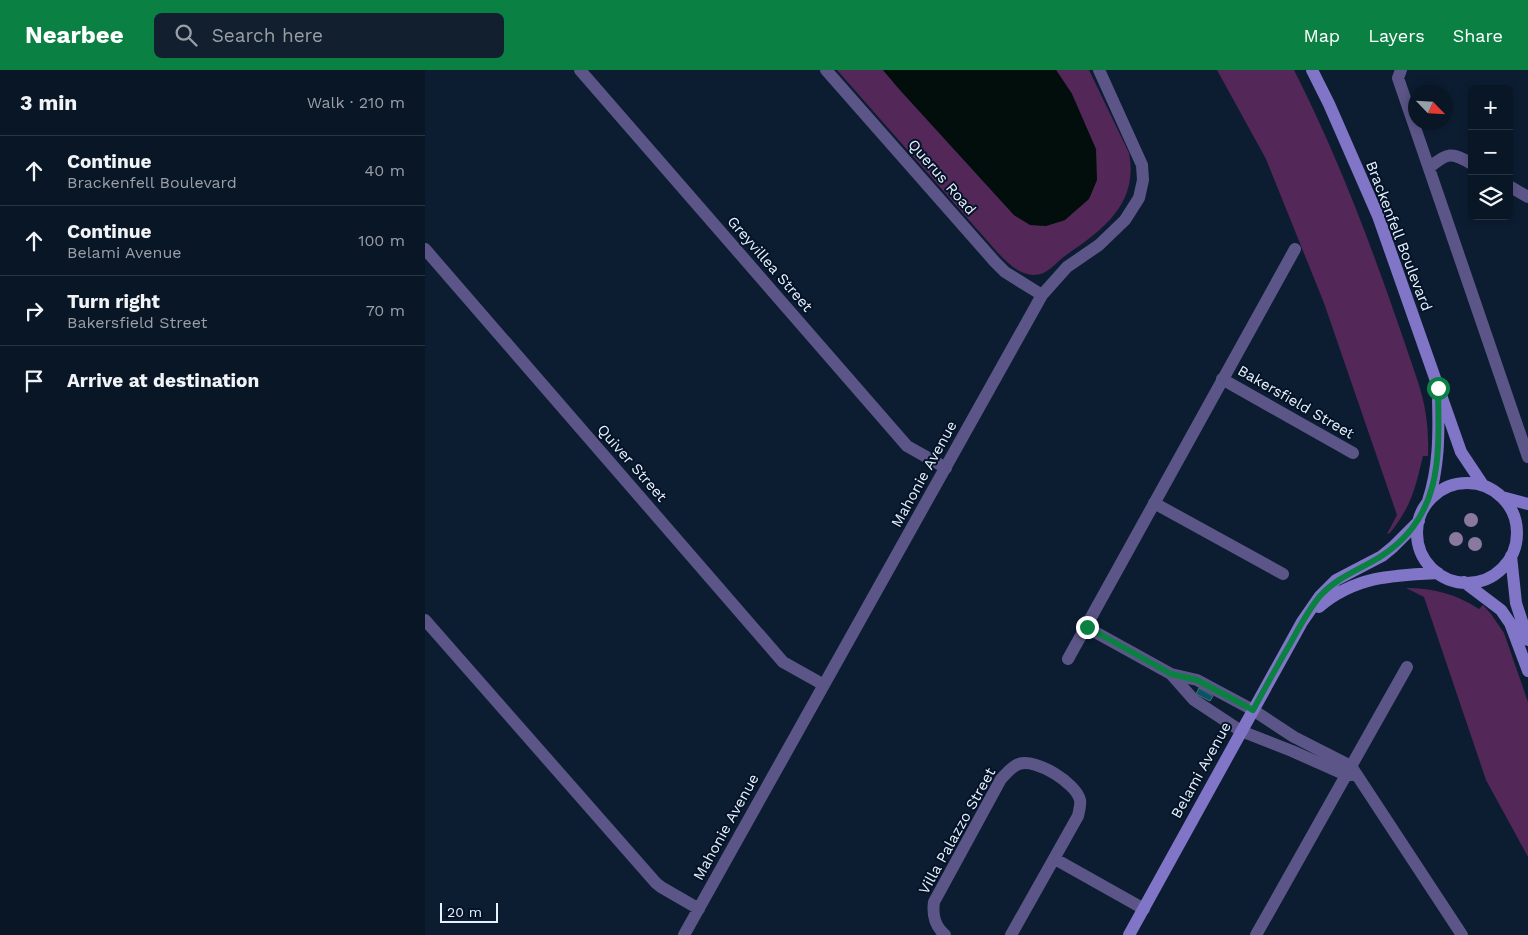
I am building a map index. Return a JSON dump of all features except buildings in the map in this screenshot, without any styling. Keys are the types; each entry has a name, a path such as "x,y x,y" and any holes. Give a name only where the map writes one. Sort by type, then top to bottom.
{"street":[{"name":"Greyvillea Street","path":"580,70 907,446 946,468"},
{"name":"Querus Road","path":"826,70 995,262 1005,272 1042,295"},
{"name":"Mahonie Avenue","path":"684,935 1042,295 1067,267 1099,245 1125,220 1139,198 1143,180 1142,165 1099,70"},
{"name":"Brackenfell Boulevard","path":"1312,70 1378,216 1461,452 1483,485"},
{"path":"1401,70 1398,78 1528,457"},
{"path":"1429,168 1439,159 1448,156 1457,155 1468,162"},
{"path":"1513,188 1528,197"},
{"name":"Quiver Street","path":"425,249 783,662 825,685"},
{"name":"Bakersfield Street","path":"1067,659 1087,627 1295,249"},
{"name":"Bakersfield Street","path":"1222,379 1353,453"},
{"name":"Brackenfell Boulevard","path":"1428,502 1435,480 1438,460 1438,388"},
{"path":"1502,497 1512,512 1517,529 1511,556 1505,564 1491,576 1474,582 1446,578 1431,567 1420,550 1417,531 1419,521 1428,502 1435,495 1453,485 1473,483 1483,485 1502,497 1528,504"},
{"path":"1154,503 1283,574"},
{"name":"Belami Avenue","path":"1129,935 1302,622 1320,596 1336,580 1382,556 1393,548 1419,521"},
{"path":"1516,538 1528,532"},
{"path":"1511,556 1516,603 1528,640"},
{"name":"Belami Avenue","path":"1302,622 1328,599 1346,588 1392,575 1438,573"},
{"path":"1464,582 1501,610 1510,623 1528,671"},
{"path":"425,620 656,883 699,909"},
{"path":"1087,627 1171,674 1197,680 1253,710 1294,738 1352,772 1462,935"},
{"path":"1256,935 1352,772 1407,667"},
{"path":"1171,674 1194,700 1241,731 1352,772"},
{"name":"Villa Palazzo Street","path":"945,935 937,926 932,913 934,902 1001,779 1019,764 1030,763 1065,780 1076,790 1081,802 1078,816 1011,935"},
{"path":"1055,859 1143,908"}],"shaded area":[{"path":"837,70 883,70 1014,215 1033,225 1044,225 1065,220 1072,94 1056,70 1089,70 1129,153 1131,171 1123,202 1104,226 1051,268 1038,275 1023,273 998,253"},
{"path":"883,70 1056,70 1072,94 1096,149 1097,180 1089,199 1065,220 1046,226 1030,225 1014,215"},
{"path":"1217,70 1294,70 1330,146 1362,223 1421,391 1428,437 1428,456 1423,456 1412,496 1390,533 1387,534 1397,515 1324,303 1266,159"},
{"path":"1406,588 1426,589 1444,593 1462,599 1479,609 1483,605 1504,633 1528,702 1528,857 1486,780 1424,597"}],"route":[{"path":"1087,627 1171,674 1197,680 1253,710 1302,622 1320,596 1336,580 1382,556 1393,548 1419,521 1435,480 1438,460 1438,388"}]}
